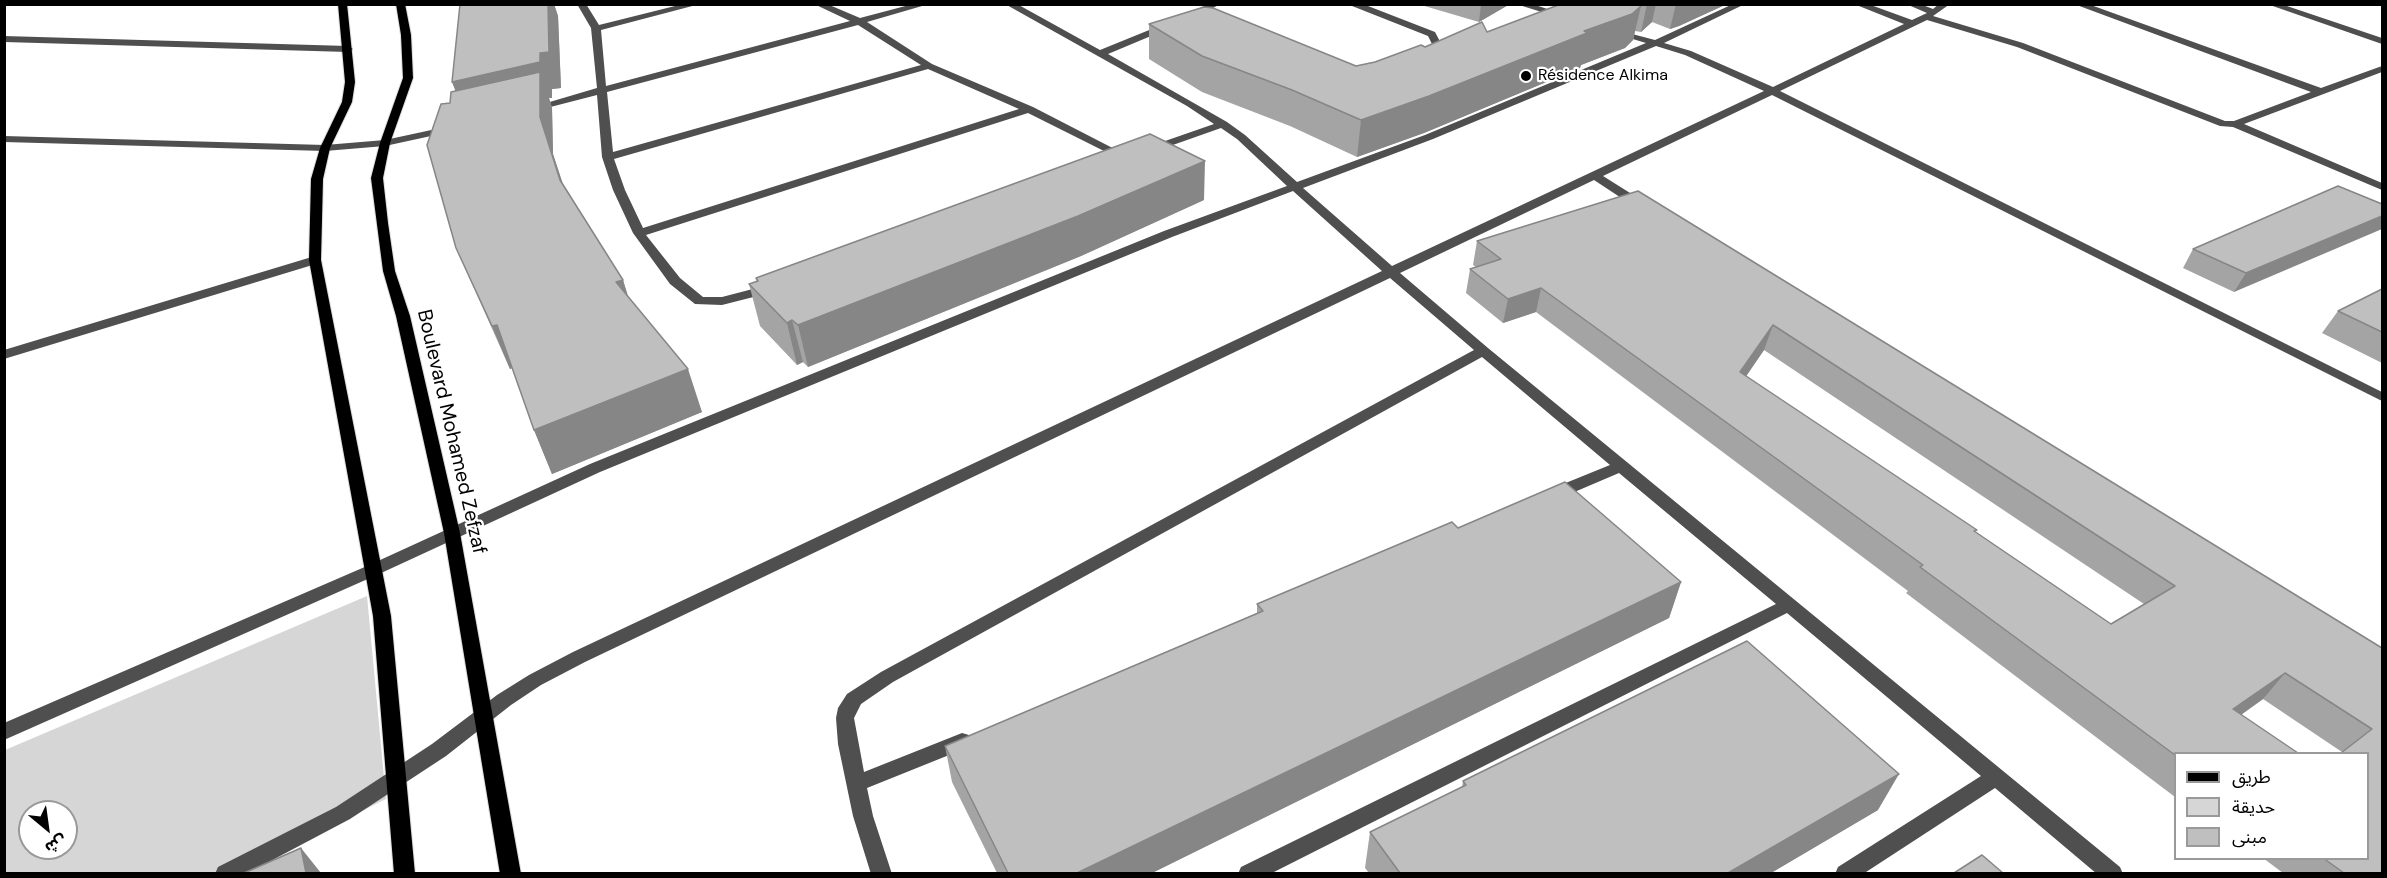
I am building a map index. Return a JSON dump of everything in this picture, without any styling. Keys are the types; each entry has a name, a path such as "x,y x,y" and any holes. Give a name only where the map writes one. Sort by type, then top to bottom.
{"main road":[{"path":"342,4 350,82 347,102 325,148 317,179 315,260 382,616 405,873"},
{"name":"Boulevard Mohamed Zefzaf","path":"400,4 406,35 408,78 377,178 389,271 403,316 452,533 511,873"}],"street":[{"path":"582,4 596,28 608,157 619,190 639,233 675,281 700,301 737,298 785,283"},
{"path":"596,28 696,4"},
{"path":"818,4 858,21 929,66 1029,110 1127,158"},
{"path":"522,112 925,4"},
{"path":"1009,4 1223,124 1483,351 2113,873"},
{"path":"1100,54 1216,4"},
{"path":"1351,4 1432,34 1442,55 1432,60"},
{"path":"1520,4 1573,19"},
{"path":"1544,11 1557,4"},
{"path":"4,732 373,570 595,468 1168,234 1429,137 1659,42 1741,4"},
{"path":"1858,4 1910,23"},
{"path":"1910,4 1930,14 2020,45 2224,124 2235,124 2382,69"},
{"path":"225,873 344,813 439,750 534,680 579,657 1773,91 1946,4"},
{"path":"2078,4 2321,92"},
{"path":"2271,4 2382,41"},
{"path":"1603,27 1659,42 1773,91 2382,398"},
{"path":"4,39 348,49"},
{"path":"608,157 929,66"},
{"path":"639,233 1029,110"},
{"path":"1105,166 1223,124"},
{"path":"2235,124 2382,187"},
{"path":"4,139 325,148 386,143 465,125"},
{"path":"1594,175 1654,213"},
{"path":"4,355 315,260"},
{"path":"882,873 855,784 845,718 847,708 864,692 887,677 1483,351"},
{"path":"1535,502 1621,466"},
{"path":"1248,873 1788,604"},
{"path":"855,784 974,736"},
{"path":"1845,873 1996,777"}],"green space":[{"path":"367,596 386,799 237,873 5,874 5,750"}],"building":[{"path":"460,4 548,4 549,52 540,53 540,62 452,82"},
{"path":"1561,4 1637,4 1641,6 1632,14 1584,31 1587,33 1429,96 1361,120 1292,90 1202,56 1149,24 1204,7 1213,8 1356,66 1375,62 1421,45 1425,47 1482,22 1487,32"},
{"path":"540,72 540,117 560,180 623,280 616,282 688,369 534,430 497,325 492,326 456,248 427,145 441,104 450,103 451,92"},
{"path":"1150,134 1205,161 1078,216 798,325 792,320 787,323 749,284 758,281 756,278"},
{"path":"2338,186 2382,204 2382,216 2246,273 2193,249"},
{"path":"1638,191 2382,648 2382,873 2344,873 2326,860 2369,860 2369,752 2342,752 2372,729 2285,673 2233,709 2297,752 2174,752 2174,754 1920,567 1923,565 1541,288 1508,299 1470,269 1501,259 1477,241","holes":["1773,325 2175,586 2111,624 1974,531 1977,530 1740,372"]},
{"path":"2382,289 2382,332 2338,311"},
{"path":"1565,482 1681,582 1077,873 1008,873 945,746 1263,611 1257,604 1452,522 1458,528"},
{"path":"1747,641 1899,774 1728,873 1400,873 1370,832 1466,785 1463,781"},
{"path":"301,848 306,873 244,873"},
{"path":"1982,855 2003,873 1954,873"}],"place":[{"name":"Résidence Alkima","path":"1526,76"}]}
